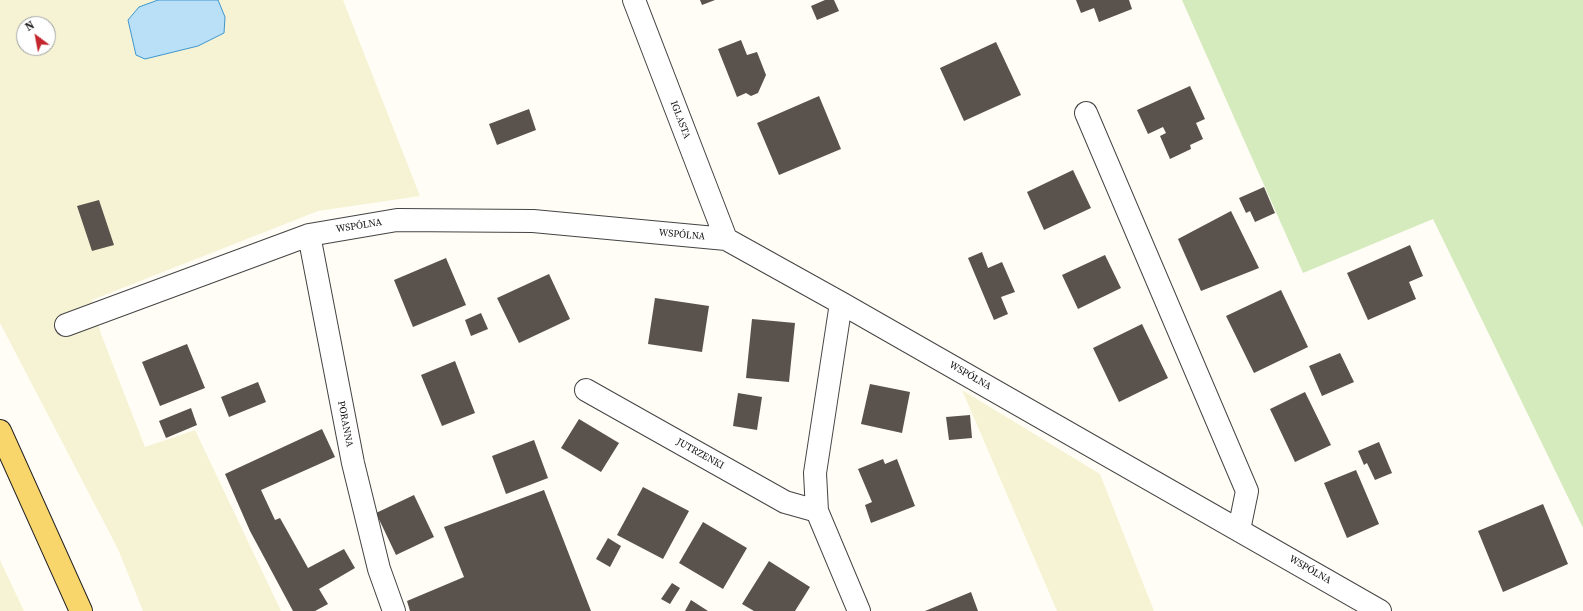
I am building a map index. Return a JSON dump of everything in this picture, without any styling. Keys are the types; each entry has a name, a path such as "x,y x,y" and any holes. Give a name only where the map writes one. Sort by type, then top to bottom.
{"main road":[{"path":"0,431 81,611"}],"street":[{"name":"IGLASTA","path":"634,0 726,239"},
{"path":"1086,113 1247,491 1239,530"},
{"name":"WSPÓLNA","path":"66,325 309,235 397,220 533,221 726,239 841,303 1380,611"},
{"name":"PORANNA","path":"309,235 353,463 379,569 394,611"},
{"path":"841,303 815,473 817,511 859,611"},
{"name":"JUTRZENKI","path":"586,390 785,502 817,511"}],"shaded area":[{"path":"0,0 343,0 420,196 318,211 92,300 101,334 145,447 195,430 281,611 143,611 118,549 0,323"},
{"path":"962,390 1100,474 1154,611 1057,611"},
{"path":"0,560 24,611 0,611"}],"green space":[{"path":"1182,0 1583,0 1583,528 1433,219 1303,273"}],"water":[{"path":"158,0 218,0 225,17 224,33 198,46 145,59 136,55 128,20 139,7"}],"building":[{"path":"700,0 715,0 702,5"},
{"path":"825,0 834,0 839,11 817,20 811,6"},
{"path":"1076,0 1129,0 1132,9 1099,22 1094,8 1081,13"},
{"path":"741,40 747,55 757,52 766,75 758,93 751,96 746,93 737,97 718,49"},
{"path":"996,42 1021,95 964,121 940,68"},
{"path":"1190,86 1205,119 1196,123 1203,139 1190,145 1191,149 1170,159 1160,136 1166,133 1163,127 1148,134 1137,110"},
{"path":"819,96 841,149 779,175 757,123"},
{"path":"529,109 536,130 497,145 489,124"},
{"path":"1073,170 1091,208 1044,230 1027,192"},
{"path":"1264,187 1275,213 1255,222 1250,211 1246,213 1239,198"},
{"path":"99,200 114,245 92,251 77,206"},
{"path":"1231,211 1259,268 1201,291 1178,239"},
{"path":"1410,245 1423,276 1409,282 1416,299 1368,320 1347,273"},
{"path":"982,252 988,268 1002,262 1015,292 1001,297 1008,314 994,320 968,258"},
{"path":"1105,255 1121,288 1078,309 1062,275"},
{"path":"446,258 466,305 413,327 394,280"},
{"path":"549,274 570,319 519,343 497,298"},
{"path":"1281,290 1308,347 1254,373 1226,316"},
{"path":"655,298 709,306 702,352 648,344"},
{"path":"481,313 488,329 471,336 465,320"},
{"path":"752,319 795,323 789,382 746,378"},
{"path":"1142,324 1168,378 1119,402 1093,348"},
{"path":"187,344 205,388 160,406 142,362"},
{"path":"1340,353 1354,382 1322,396 1309,366"},
{"path":"455,361 475,413 442,426 421,375"},
{"path":"258,382 266,402 229,417 221,397"},
{"path":"870,384 910,392 902,433 861,424"},
{"path":"1305,392 1331,445 1295,462 1270,409"},
{"path":"738,393 762,397 757,430 733,426"},
{"path":"191,408 197,425 166,438 159,421"},
{"path":"970,415 972,438 949,440 946,417"},
{"path":"579,419 619,443 601,472 561,448"},
{"path":"322,429 335,457 261,490 275,520 280,518 308,568 344,549 355,568 319,589 328,604 315,611 293,611 250,531 225,474"},
{"path":"534,440 548,478 506,494 492,456"},
{"path":"1379,442 1392,473 1375,480 1367,463 1364,465 1358,451"},
{"path":"883,459 885,464 897,459 915,506 871,523 865,505 872,502 858,469"},
{"path":"1356,470 1379,524 1347,538 1324,483"},
{"path":"643,487 689,511 663,559 617,535"},
{"path":"544,490 591,611 410,611 407,601 464,577 444,527"},
{"path":"414,495 434,537 396,555 376,513"},
{"path":"1543,504 1568,564 1503,592 1478,531"},
{"path":"703,522 747,548 723,589 679,563"},
{"path":"608,538 621,546 610,567 596,559"},
{"path":"769,561 810,587 795,611 754,611 742,604"},
{"path":"672,583 680,588 670,604 661,599"},
{"path":"971,592 978,611 925,611"},
{"path":"691,600 708,611 685,611"}]}
